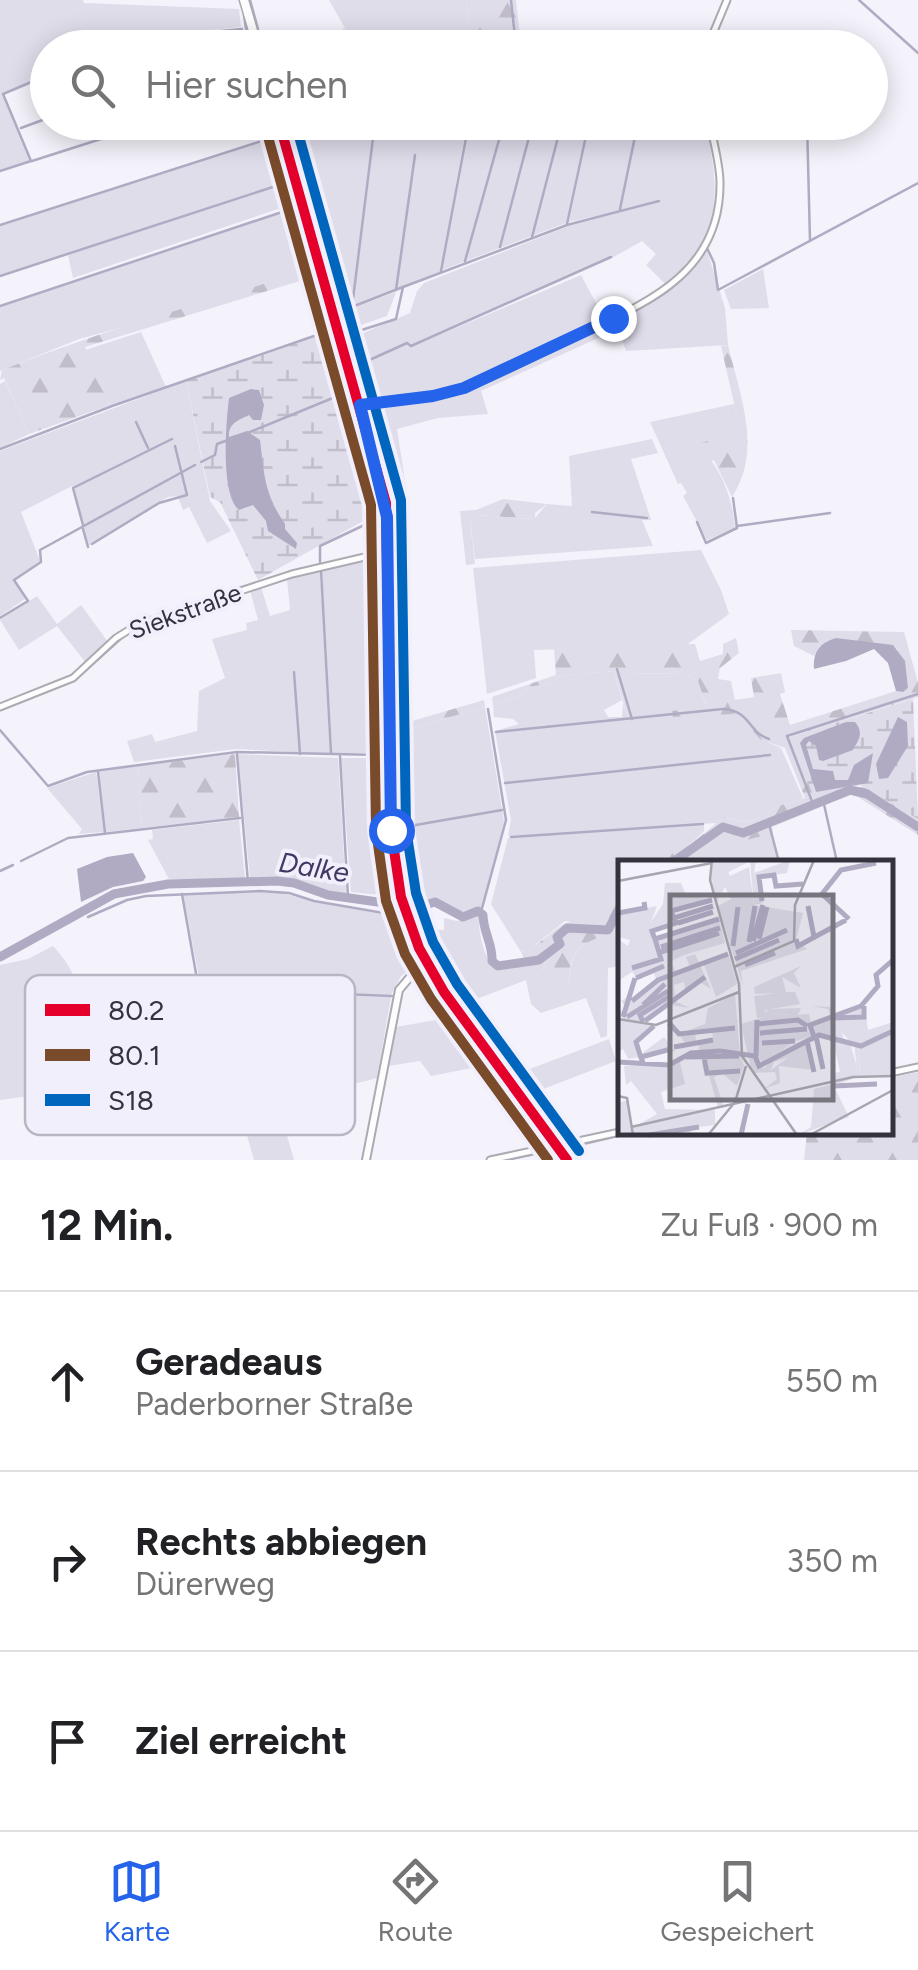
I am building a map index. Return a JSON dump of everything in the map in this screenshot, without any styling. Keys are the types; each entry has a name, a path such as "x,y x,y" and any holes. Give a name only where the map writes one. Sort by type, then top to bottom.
{"main road":[{"path":"244,0 253,30"},
{"path":"284,140 386,503 391,830 400,896 428,966 568,1160"}],"street":[{"path":"714,30 727,0"},
{"path":"360,405 433,396 478,383 670,288 697,258 716,212 720,183 713,140"},
{"name":"Siekstraße","path":"0,707 73,678 137,624 292,574 388,552"},
{"path":"366,1160 399,990 410,977 428,966"},
{"path":"893,1072 918,1066"},
{"path":"490,1160 618,1132"}],"green space":[{"path":"0,0 83,0 239,9 241,27 212,30 30,30 30,82 3,94 30,161 0,171"},
{"path":"329,0 466,0 470,30 342,30 345,28"},
{"path":"466,0 516,0 519,30 470,30"},
{"path":"270,140 273,140 286,182 0,276 0,226"},
{"path":"289,140 372,140 351,306 338,311"},
{"path":"374,140 464,140 440,272 353,305"},
{"path":"467,140 584,140 566,223 442,270"},
{"path":"586,140 709,140 715,191 708,229 699,248 667,286 646,265 656,254 642,241 612,258 408,343 411,347 581,275 604,318 455,385 424,394 365,397 355,368 407,342 354,366 347,340 410,313 424,283 569,226 660,202 569,222"},
{"path":"286,183 293,204 73,278 68,255"},
{"path":"294,209 310,270 79,339 0,371 0,307"},
{"path":"707,251 725,308 728,345 626,351 616,321 667,293"},
{"path":"763,269 769,308 731,309 724,290"},
{"path":"310,270 313,277 85,347 110,405 29,434 4,378 0,380 2,370 78,342"},
{"path":"396,292 387,316 344,331 339,313"},
{"path":"612,325 614,331 481,391 488,414 438,418 397,429 410,514 392,515 390,493 366,411 373,406 463,393"},
{"path":"141,332 166,387 110,405 85,350"},
{"path":"314,337 329,338 373,506 363,521 258,580 220,502 210,497 186,381"},
{"path":"728,345 748,442 741,479 732,497 714,460 702,464 695,444 741,434 721,346"},
{"path":"5,381 29,434 0,448 0,384"},
{"path":"186,381 210,501 231,531 207,543 189,507 183,510 178,497 187,495 168,497 88,546 72,486 21,512 40,561 13,580 25,599 0,616 0,451"},
{"path":"734,404 742,435 696,444 724,482 735,528 707,540 650,422"},
{"path":"652,439 658,453 631,459 651,520 642,520 653,546 475,559 470,521 477,515 534,519 547,504 572,506 569,456"},
{"path":"503,499 547,504 535,513 535,519 477,515 470,522 475,564 466,565 460,511 476,510"},
{"path":"701,550 729,614 688,644 534,650 536,678 487,694 473,568"},
{"path":"367,559 380,595 381,753 332,753 322,570"},
{"path":"320,570 330,754 236,749 134,762 127,741 152,734 155,742 197,731 199,691 225,678 212,639 247,630 246,623 258,620 250,590 261,587 270,616 290,610 287,579"},
{"path":"37,596 57,624 81,605 108,642 86,663 57,626 19,650 0,620"},
{"path":"791,630 904,632 918,697 790,737 850,786 869,788 918,819 918,835 853,794 772,827 773,833 743,841 724,841 710,853 694,853 682,860 660,860 691,844 724,817 751,821 776,807 805,798 785,748 760,739 733,714 673,717 672,711 706,705 698,681 687,674 621,673 633,717 628,718 614,671 560,676 548,684 528,687 526,693 493,706 492,697 556,675 554,647 695,644 700,661 723,654 723,644 736,638 739,653 720,668 718,679 731,681 735,700 754,697 751,678 781,673 785,692 780,694 790,725 908,688 897,649 820,646 814,656 794,646"},
{"path":"614,671 622,700 604,710 608,717 622,717 623,703 628,718 633,717 620,673 687,674 698,681 706,706 673,711 673,716 720,712 744,720 763,739 781,748 803,798 750,821 724,817 717,823 508,836 511,820 495,731 519,724 513,719 494,717 493,706 526,693 528,687 548,684 560,676"},
{"path":"913,699 918,819 860,785 815,800 790,737"},
{"path":"484,700 485,707 401,731 404,828 397,829 395,726"},
{"path":"485,707 504,821 483,907 462,912 436,899 409,901 397,829 404,827 401,731"},
{"path":"235,754 239,817 142,828 138,766"},
{"path":"238,754 338,758 346,893 295,880 250,879"},
{"path":"341,758 379,758 381,845 390,896 351,892"},
{"path":"138,766 142,828 106,832 99,772"},
{"path":"96,772 104,832 79,834 82,829 47,788"},
{"path":"239,820 245,879 169,879 148,840 153,839 152,830"},
{"path":"704,825 704,831 676,853 656,860 618,860 618,889 600,926 565,921 521,952 491,904 508,838"},
{"path":"771,833 778,860 682,860 694,853 710,853 724,841 743,841"},
{"path":"618,889 618,932 580,948 571,964 569,990 556,987 554,963 546,963 537,977 527,979 527,965 521,952 574,921 600,926"},
{"path":"278,892 397,917 418,965 401,976 391,995 355,994 355,975 199,975 183,893"},
{"path":"479,916 486,953 498,971 527,965 527,978 537,977 546,963 555,963 569,990 572,964 580,948 618,932 618,966 608,968 607,1036 601,1038 586,998 541,1013 531,1004 526,980 461,1005 417,929 444,930 444,918 457,921"},
{"path":"53,946 73,975 25,975 25,1097 0,1100 0,965 28,959"},
{"path":"355,996 391,997 377,1078 355,1084"},
{"path":"452,1017 487,1065 431,1076 420,1061 388,1066 396,1027"},
{"path":"609,1039 616,1061 525,1096 513,1079 514,1075"},
{"path":"918,1072 918,1160 804,1160 807,1135 893,1135 893,1078"},
{"path":"247,1135 287,1135 294,1160 254,1160"}],"shaded area":[{"path":"251,389 259,390 264,405 261,420 253,420 249,415 241,419 232,426 229,437 247,431 260,440 269,493 285,529 297,543 296,549 268,531 266,521 253,505 239,510 229,489 226,457 229,398"},
{"path":"836,638 893,645 905,661 908,688 896,691 888,663 874,649 814,669 819,649"},
{"path":"898,717 907,722 908,746 888,778 879,779 876,764"},
{"path":"846,722 855,722 860,733 853,750 823,761 809,741 806,745 813,769 833,771 835,780 848,780 854,765 873,753 868,783 816,792 800,743"},
{"path":"133,853 146,877 143,881 113,887 81,902 77,869 107,857"}],"waterway":[{"path":"240,0 241,4"},
{"path":"250,0 258,29"},
{"path":"511,0 514,30"},
{"path":"859,0 918,53"},
{"path":"244,15 246,29"},
{"path":"231,30 242,29"},
{"path":"0,171 31,161 3,94 30,83"},
{"path":"21,128 30,125"},
{"path":"32,161 98,140"},
{"path":"0,225 265,140"},
{"path":"352,307 373,140"},
{"path":"441,271 466,140"},
{"path":"465,261 499,140"},
{"path":"500,247 528,140"},
{"path":"532,237 557,140"},
{"path":"567,224 585,140"},
{"path":"620,209 634,140"},
{"path":"807,140 810,241"},
{"path":"396,290 415,155"},
{"path":"0,276 285,183"},
{"path":"618,320 679,282 707,248 718,290 918,183"},
{"path":"343,336 396,319 403,287 567,225 659,201"},
{"path":"0,306 294,208"},
{"path":"346,338 354,367 407,343 411,346 611,257"},
{"path":"344,310 403,287"},
{"path":"615,314 628,308"},
{"path":"581,331 604,320"},
{"path":"538,357 600,328"},
{"path":"0,449 314,336 335,337"},
{"path":"477,380 561,340"},
{"path":"375,405 433,399 481,384"},
{"path":"361,394 371,400 456,387"},
{"path":"245,434 340,395"},
{"path":"136,422 148,448"},
{"path":"83,525 73,488 172,439"},
{"path":"201,462 215,455 217,444 228,440"},
{"path":"92,544 159,503 187,495 175,446"},
{"path":"0,618 28,601 14,580 41,562 40,550 195,465"},
{"path":"697,522 706,543 737,528 733,498"},
{"path":"592,512 647,518"},
{"path":"737,526 830,513"},
{"path":"320,562 320,546 377,519"},
{"path":"83,529 88,547"},
{"path":"321,570 331,753"},
{"path":"384,596 386,846 394,891"},
{"path":"392,597 398,850"},
{"path":"0,710 75,680 125,635"},
{"path":"617,669 632,719"},
{"path":"294,672 300,754"},
{"path":"813,804 787,736 918,694"},
{"path":"481,912 506,820 488,709"},
{"path":"496,732 723,709 739,714 769,739"},
{"path":"0,730 48,786 87,772 237,752 380,755"},
{"path":"237,754 248,882"},
{"path":"505,783 770,755"},
{"path":"340,756 348,897"},
{"path":"98,772 105,833"},
{"name":"Dalke","path":"676,860 723,827 743,833 850,790 867,794 918,827"},
{"path":"823,800 837,860"},
{"path":"404,827 502,810"},
{"path":"21,861 68,838 240,818"},
{"path":"511,837 703,824"},
{"path":"769,824 778,860"},
{"path":"0,871 13,865"},
{"path":"402,878 409,905"},
{"name":"Dalke","path":"0,957 114,894 168,884 277,881 328,895 392,904 422,906 435,902 463,917 478,911 483,915 492,961 498,966 539,960 560,944 557,937 567,928 608,930 618,911"},
{"path":"88,917 146,896 260,891 289,893 395,915"},
{"path":"182,894 196,975"},
{"name":"Dalke","path":"395,898 397,904"},
{"path":"355,995 392,996"},
{"path":"893,1075 918,1070"},
{"path":"560,1142 618,1129"},
{"path":"575,1146 621,1135"},
{"path":"506,1160 549,1151"},
{"path":"568,1154 572,1160"}],"transit line":[{"name":"80.1","path":"269,140 371,505 376,830 386,901 405,954 431,999 548,1160"},
{"name":"80.2","path":"284,140 386,503 391,830 401,897 419,948 444,992 567,1160"},
{"name":"S18","path":"300,140 401,500 406,829 416,893 433,942 457,984 579,1151"}],"route":[{"path":"391,830 387,517 360,405 464,388 613,318"}]}
